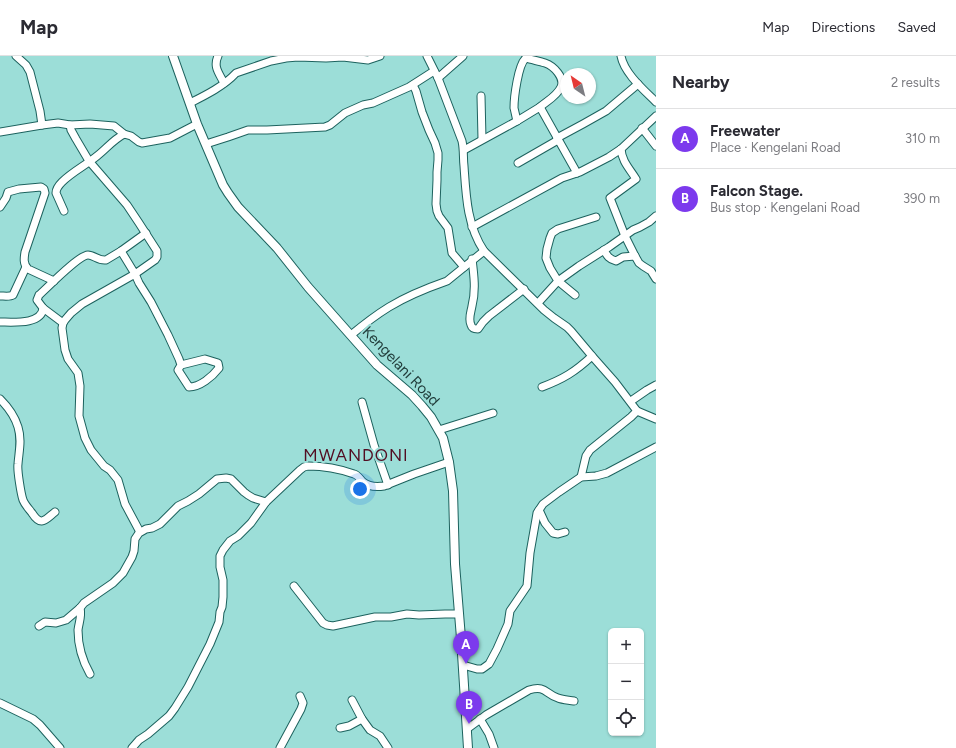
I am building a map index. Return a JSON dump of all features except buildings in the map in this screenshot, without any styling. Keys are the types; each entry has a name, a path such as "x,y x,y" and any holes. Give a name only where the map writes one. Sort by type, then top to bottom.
{"main road":[{"name":"Kengelani Road","path":"173,56 206,144 223,185 232,199 277,248 308,287 382,370 418,401 439,430 449,462 452,491 468,748"}],"street":[{"path":"16,56 26,65 30,72 42,125"},
{"path":"218,56 216,60 216,68 224,82"},
{"path":"190,103 211,92 229,80 236,73 271,61 298,57 343,57 368,60 380,56"},
{"path":"427,56 438,78 462,141 464,150 465,195 472,227 476,238 484,251 554,318 567,327 611,377 637,411 656,419"},
{"path":"438,78 463,56"},
{"path":"621,56 625,67 638,84 656,102"},
{"path":"464,150 517,121 540,107 558,92 562,85 562,81 559,74 548,64 526,58 524,60 516,90 514,110 517,121"},
{"path":"206,144 228,138 248,130 325,127 330,125 345,113 373,103 413,85 434,70"},
{"path":"518,163 602,113 638,84"},
{"path":"413,85 438,153 437,211 448,228 452,253 464,267"},
{"path":"481,96 482,139"},
{"path":"540,107 577,173"},
{"path":"472,227 562,178 577,173 610,157 621,149 656,116"},
{"path":"0,132 58,123 70,125 90,124 114,126 124,134 131,136 142,143 170,138 198,124"},
{"path":"70,125 71,130 89,161 127,205 157,251 157,257 155,260 135,274 82,304 71,313 63,323 65,350 68,359 78,373 80,386 79,416 85,438 91,450 118,480 125,504 140,532"},
{"path":"642,128 656,146"},
{"path":"64,211 56,196 56,190 61,183 110,145 112,141 124,134"},
{"path":"621,149 623,159 636,179 610,198 625,236 639,263 651,271 656,278"},
{"path":"0,192 41,188 44,189 45,192"},
{"path":"45,192 56,190"},
{"path":"0,206 6,198 8,192"},
{"path":"45,192 25,252 24,260 28,269 54,281"},
{"path":"538,303 558,281 656,216"},
{"path":"575,295 558,281 550,268 546,258 547,249 554,231 596,217"},
{"path":"63,323 43,308 38,298 65,270 86,255 103,260 121,251 146,233"},
{"path":"604,250 610,259 616,261 635,256"},
{"path":"121,251 151,302 168,335 179,358 181,365 178,370 188,386 195,386 205,381 219,368 218,363 207,359 181,365"},
{"path":"351,334 390,306 418,292 451,279 484,251"},
{"path":"472,260 475,288 470,319 473,328 478,329 489,316 524,289"},
{"path":"0,296 13,295 26,267"},
{"path":"0,322 34,320 41,315 43,308"},
{"path":"542,387 569,375 583,365 592,356"},
{"path":"630,401 656,385"},
{"path":"0,399 13,416 18,426 21,443 17,466 23,500 37,520 44,521 55,512"},
{"path":"362,402 374,445 388,485"},
{"path":"581,477 584,461 590,450 631,418 637,411"},
{"path":"439,430 493,414"},
{"path":"463,665 482,669 490,662 497,649 508,624 510,611 527,584 531,545 536,519 543,504 581,477 596,476 613,471 656,447"},
{"path":"132,748 139,740 169,716 175,708 188,687 210,644 219,622 222,607 223,580 220,567 221,553 230,541 238,536 251,523 266,502 304,467 314,466 352,473 367,484 373,486 384,486 449,462"},
{"path":"39,626 45,622 56,623 66,620 84,603 113,583 123,573 132,557 136,539 140,532 160,524 178,506 199,494 217,479 231,479 252,498 266,502"},
{"path":"539,510 545,523 553,533 558,534 565,532"},
{"path":"294,586 327,626 375,617 390,618 407,614 459,614"},
{"path":"80,608 82,614 79,622 78,633 80,648 83,660 90,674"},
{"path":"467,729 480,719 528,690 541,688 557,698 574,701"},
{"path":"280,748 301,709 303,703 300,696"},
{"path":"352,700 370,731 380,736 388,748"},
{"path":"0,703 33,719 40,725 56,746"},
{"path":"340,728 349,726 362,719"},
{"path":"480,719 490,734 494,748"}],"place":[{"name":"Freewater","path":"466,664"},
{"name":"Falcon Stage.","path":"469,724"}],"district":[{"name":"MWANDONI","path":"356,455"}]}
